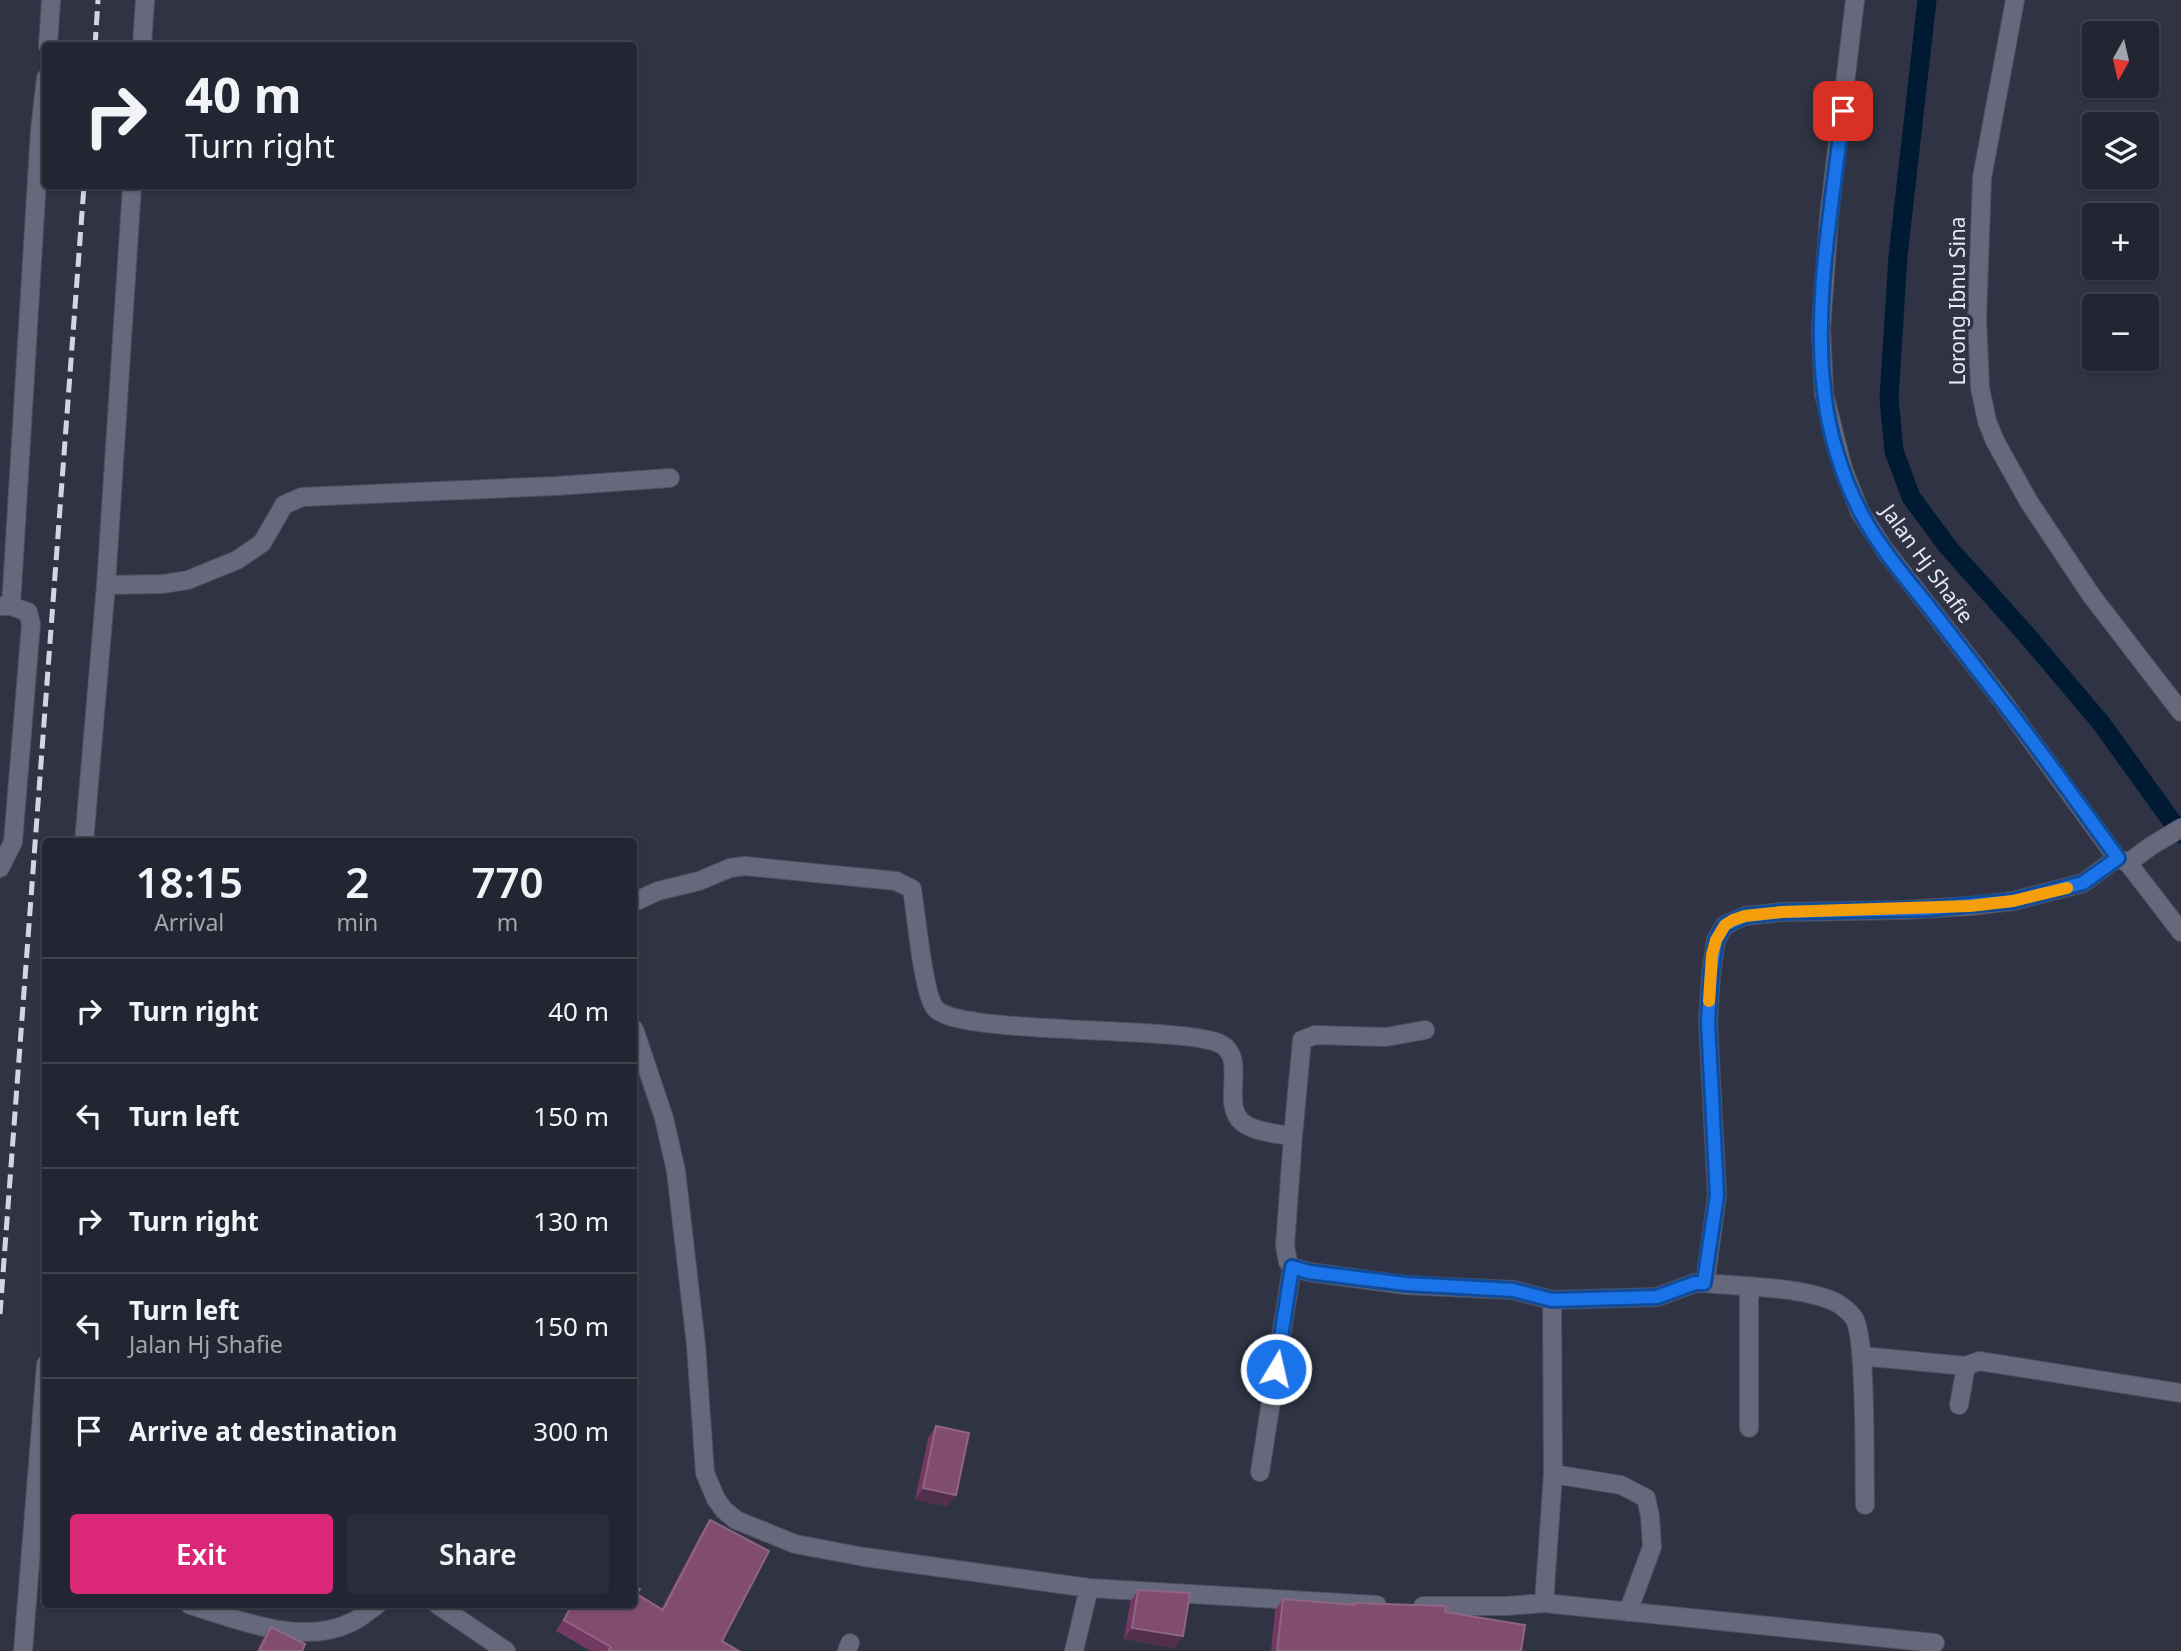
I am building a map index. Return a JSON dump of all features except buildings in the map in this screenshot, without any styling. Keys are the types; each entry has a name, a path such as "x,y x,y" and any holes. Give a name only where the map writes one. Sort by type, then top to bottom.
{"street":[{"path":"48,42 51,0"},
{"path":"142,42 145,0"},
{"name":"Jalan Hj Shafie","path":"1855,0 1829,217 1821,330 1824,394 1843,469 1860,512 1884,549 2123,861 2181,932"},
{"name":"Lorong Ibnu Sina","path":"2015,0 1982,178 1977,318 1983,404 1995,441 2021,491 2091,595 2181,712"},
{"path":"0,868 13,842 30,630 28,612 6,606 8,490 42,113"},
{"path":"84,838 106,585 132,189"},
{"path":"106,585 163,584 188,580 237,560 262,543 284,505 302,497 556,486 670,478"},
{"path":"1704,1283 1717,1195 1708,1022 1716,940 1725,925 1745,916 1782,912 1904,910 2013,901 2083,883 2181,828"},
{"path":"637,901 730,868 746,866 872,878 907,885 912,889 930,1000 934,1009 942,1015 974,1022 1138,1033 1219,1043 1231,1053 1234,1062 1236,1114 1252,1127 1293,1136"},
{"path":"1424,1030 1387,1037 1315,1035 1302,1041 1285,1246 1288,1262 1292,1267 1309,1272 1406,1284 1513,1290 1552,1300 1657,1297 1695,1283 1704,1283 1791,1292 1834,1301 1854,1318 1858,1329 1864,1506"},
{"path":"637,1037 671,1144 696,1345 705,1473 710,1488 724,1510 736,1520 795,1544 864,1557 1089,1588 1400,1606 1507,1606 1544,1602 1935,1643"},
{"path":"1259,1472 1292,1267"},
{"path":"1748,1287 1749,1427"},
{"path":"1544,1602 1553,1475 1552,1300"},
{"path":"1861,1356 1966,1366 1979,1361 2181,1393"},
{"path":"1959,1405 1966,1366"},
{"path":"23,1651 38,1567 42,1466"},
{"path":"1553,1475 1621,1485 1646,1498 1652,1547 1628,1612"},
{"path":"1074,1651 1089,1588"},
{"path":"201,1608 306,1634 322,1632 352,1622 373,1608"},
{"path":"442,1608 506,1651"}],"waterway":[{"path":"1927,0 1898,256 1889,398 1894,451 1911,497 1948,547 2101,723 2181,834"}],"railway":[{"path":"95,42 98,0"},
{"path":"0,1314 84,189"}],"slow traffic":[{"path":"1709,1001 1712,955 1719,932 1733,920 1745,916 1782,912 1970,906 2013,901 2067,888"}],"route":[{"path":"1276,1369 1292,1267 1309,1272 1406,1284 1513,1290 1552,1300 1657,1297 1695,1283 1704,1283 1717,1195 1708,1022 1712,955 1719,932 1725,925 1745,916 1782,912 1926,909 2013,901 2083,883 2118,858 1884,549 1850,491 1828,416 1821,352 1829,217 1843,111"}]}
